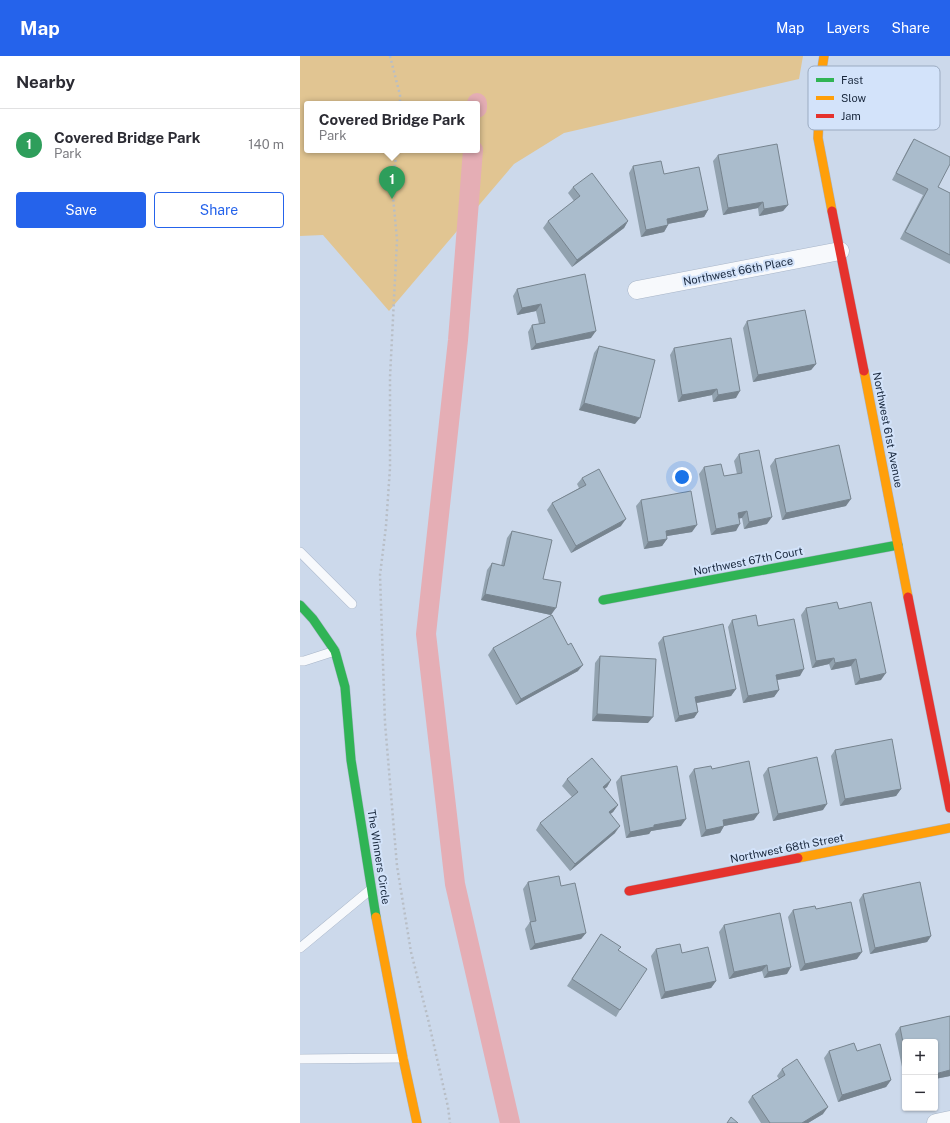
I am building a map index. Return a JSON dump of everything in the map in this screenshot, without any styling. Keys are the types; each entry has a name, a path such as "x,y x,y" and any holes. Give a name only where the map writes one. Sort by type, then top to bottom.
{"street":[{"name":"Northwest 61st Avenue","path":"822,66 824,56"},
{"name":"Northwest 61st Avenue","path":"818,130 818,138 950,808"},
{"name":"Northwest 66th Place","path":"636,290 840,251"},
{"name":"Northwest 67th Court","path":"603,600 898,545"},
{"name":"The Winners Circle","path":"300,605 313,619 335,651 345,687 351,760 371,889 417,1123"},
{"name":"Northwest 68th Street","path":"629,891 950,828"},
{"path":"936,1123 950,1120"}],"lane":[{"path":"300,552 352,604"},
{"path":"300,661 335,651"},
{"path":"300,948 371,889"},
{"path":"300,1059 403,1058"}],"path":[{"path":"390,56 400,95 400,101"},
{"path":"397,153 392,184 397,240 390,377 390,468 386,526 380,574 385,723 397,866 411,952 430,1026 448,1107 450,1123"}],"shaded area":[{"path":"300,56 803,56 799,79 564,133 514,164 389,311 323,235 300,236"}],"building":[{"path":"914,139 950,157 950,164 938,187 950,193 950,255 905,232 928,189 896,173"},
{"path":"777,144 788,205 764,209 763,202 728,208 718,155"},
{"path":"661,161 664,174 699,167 708,210 667,219 668,225 646,230 633,166"},
{"path":"592,173 628,221 577,260 548,221 580,196 573,187"},
{"path":"585,274 596,331 536,344 532,325 545,323 541,304 522,308 517,289"},
{"path":"805,310 816,364 758,375 747,321"},
{"path":"731,338 740,391 718,395 717,389 682,395 674,348"},
{"path":"599,346 655,360 640,418 584,403"},
{"path":"839,445 851,499 786,513 775,459"},
{"path":"759,450 772,517 749,522 747,511 738,513 740,524 716,529 704,467 721,464 724,476 742,473 739,454"},
{"path":"599,469 626,519 576,546 552,503 586,485 582,478"},
{"path":"691,491 697,525 666,531 667,539 648,542 641,500"},
{"path":"512,531 552,540 543,579 561,582 556,608 485,594 492,563 504,566"},
{"path":"837,602 839,609 871,602 886,673 860,679 856,659 835,663 834,658 816,661 806,608"},
{"path":"552,615 568,645 571,643 583,665 521,699 493,648"},
{"path":"756,615 758,626 794,619 804,669 776,675 779,690 748,696 732,620"},
{"path":"723,624 736,689 695,697 698,712 679,716 663,637"},
{"path":"600,656 656,659 653,717 597,714"},
{"path":"892,739 901,789 845,799 835,750"},
{"path":"817,757 827,804 778,814 768,768"},
{"path":"592,758 611,780 603,787 618,805 609,812 620,826 575,864 540,823 578,792 567,779"},
{"path":"749,761 759,813 723,820 724,826 706,830 694,769 711,766 712,769"},
{"path":"677,766 686,819 654,825 654,827 630,832 621,776"},
{"path":"559,876 561,886 575,883 586,933 535,944 530,922 536,921 528,882"},
{"path":"920,882 931,936 875,948 863,894"},
{"path":"851,902 862,952 805,964 793,910 815,906 816,909"},
{"path":"780,913 791,967 768,972 767,965 734,972 724,925"},
{"path":"601,934 621,947 618,950 647,969 620,1010 572,979"},
{"path":"680,944 682,953 708,947 716,981 665,992 656,949"},
{"path":"950,1016 950,1070 938,1073 938,1039 902,1039 900,1027"},
{"path":"854,1043 857,1051 880,1044 891,1080 842,1095 829,1051"},
{"path":"797,1059 828,1107 802,1123 770,1123 752,1096 785,1075 782,1069"},
{"path":"731,1117 738,1123 727,1123"}],"waterway":[{"path":"473,153 458,340 426,634 455,884 510,1123"}],"traffic: fast":[{"path":"603,600 898,545"},
{"path":"300,605 313,619 335,651 345,687 351,760 376,917"}],"traffic: slow":[{"path":"822,66 824,56"},
{"path":"818,130 818,138 832,211"},
{"path":"864,371 908,597"},
{"path":"798,858 950,828"},
{"path":"376,917 417,1123"}],"traffic: jam":[{"path":"832,211 864,371"},
{"path":"908,597 950,808"},
{"path":"629,891 798,858"}],"place":[{"name":"Covered Bridge Park","path":"392,199"}]}
